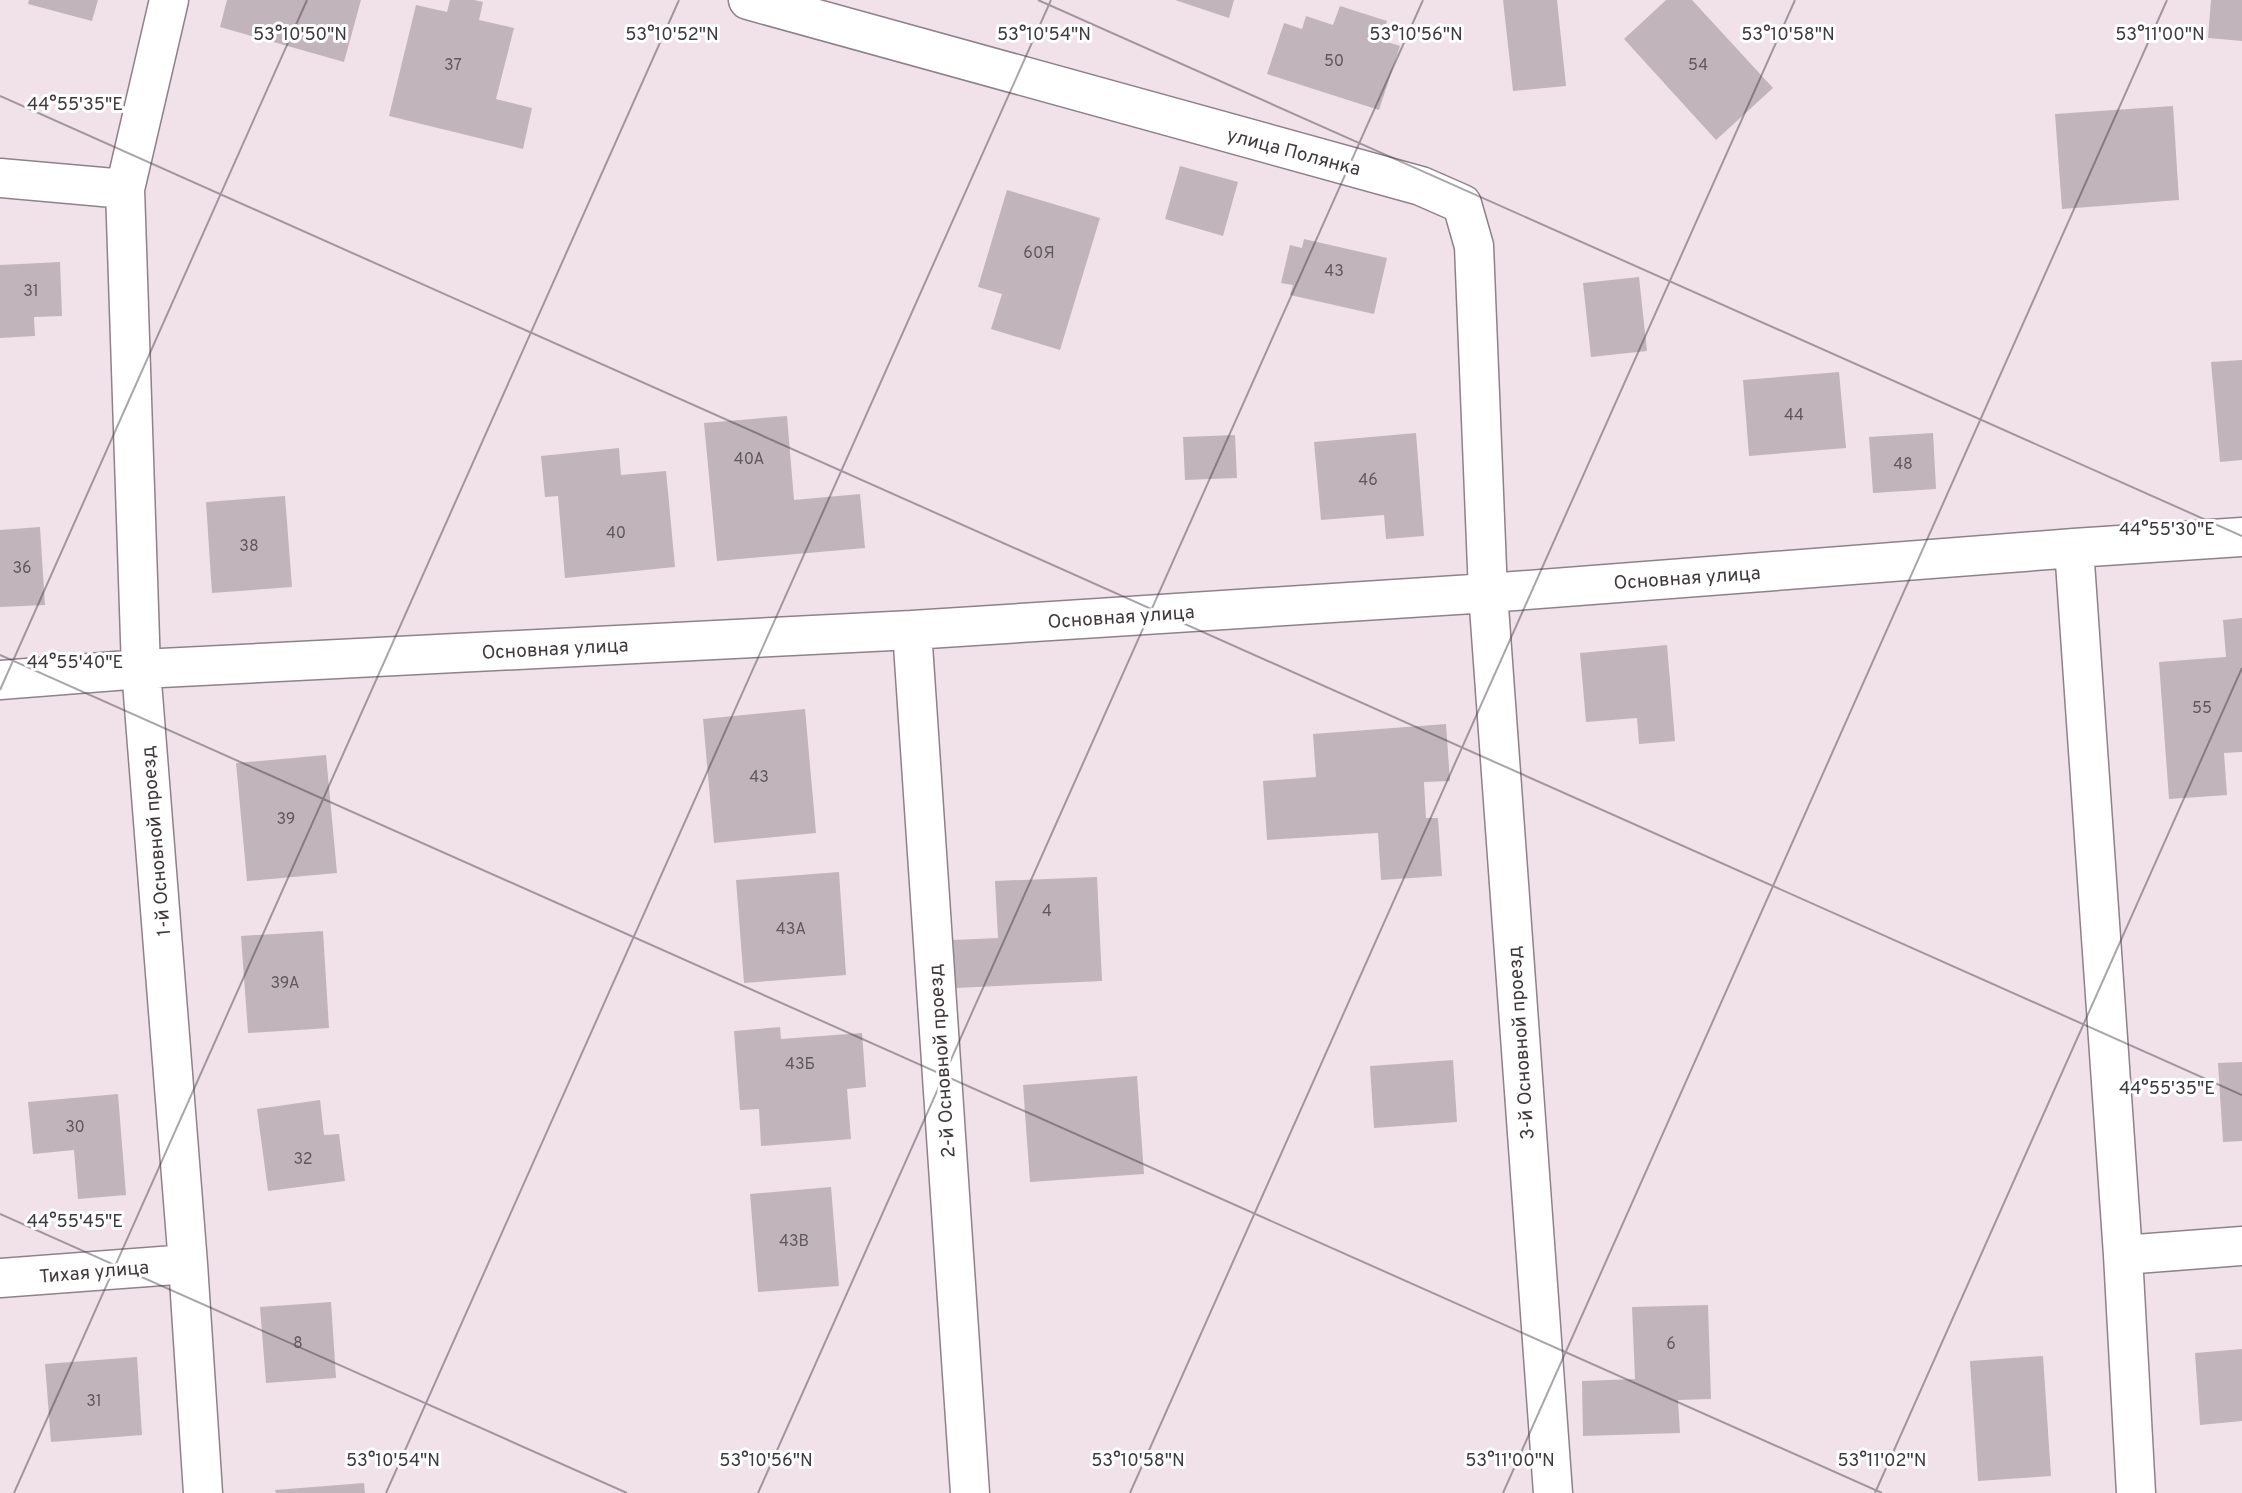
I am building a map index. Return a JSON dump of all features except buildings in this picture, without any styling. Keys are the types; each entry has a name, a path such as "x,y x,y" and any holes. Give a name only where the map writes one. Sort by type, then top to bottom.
{"street":[{"name":"1-й Основной проезд","path":"169,0 125,189 141,669 188,1264 203,1493"},
{"name":"улица Полянка","path":"748,0 1421,186 1462,204 1474,246 1488,593"},
{"path":"0,178 125,189"},
{"name":"Основная улица","path":"0,680 141,669 912,630 1488,593 2242,537"},
{"path":"2074,548 2123,1255 2136,1493"},
{"name":"3-й Основной проезд","path":"1488,593 1553,1493"},
{"name":"2-й Основной проезд","path":"912,630 970,1493"},
{"path":"2123,1255 2242,1246"},
{"name":"Тихая улица","path":"0,1278 188,1264"}]}
